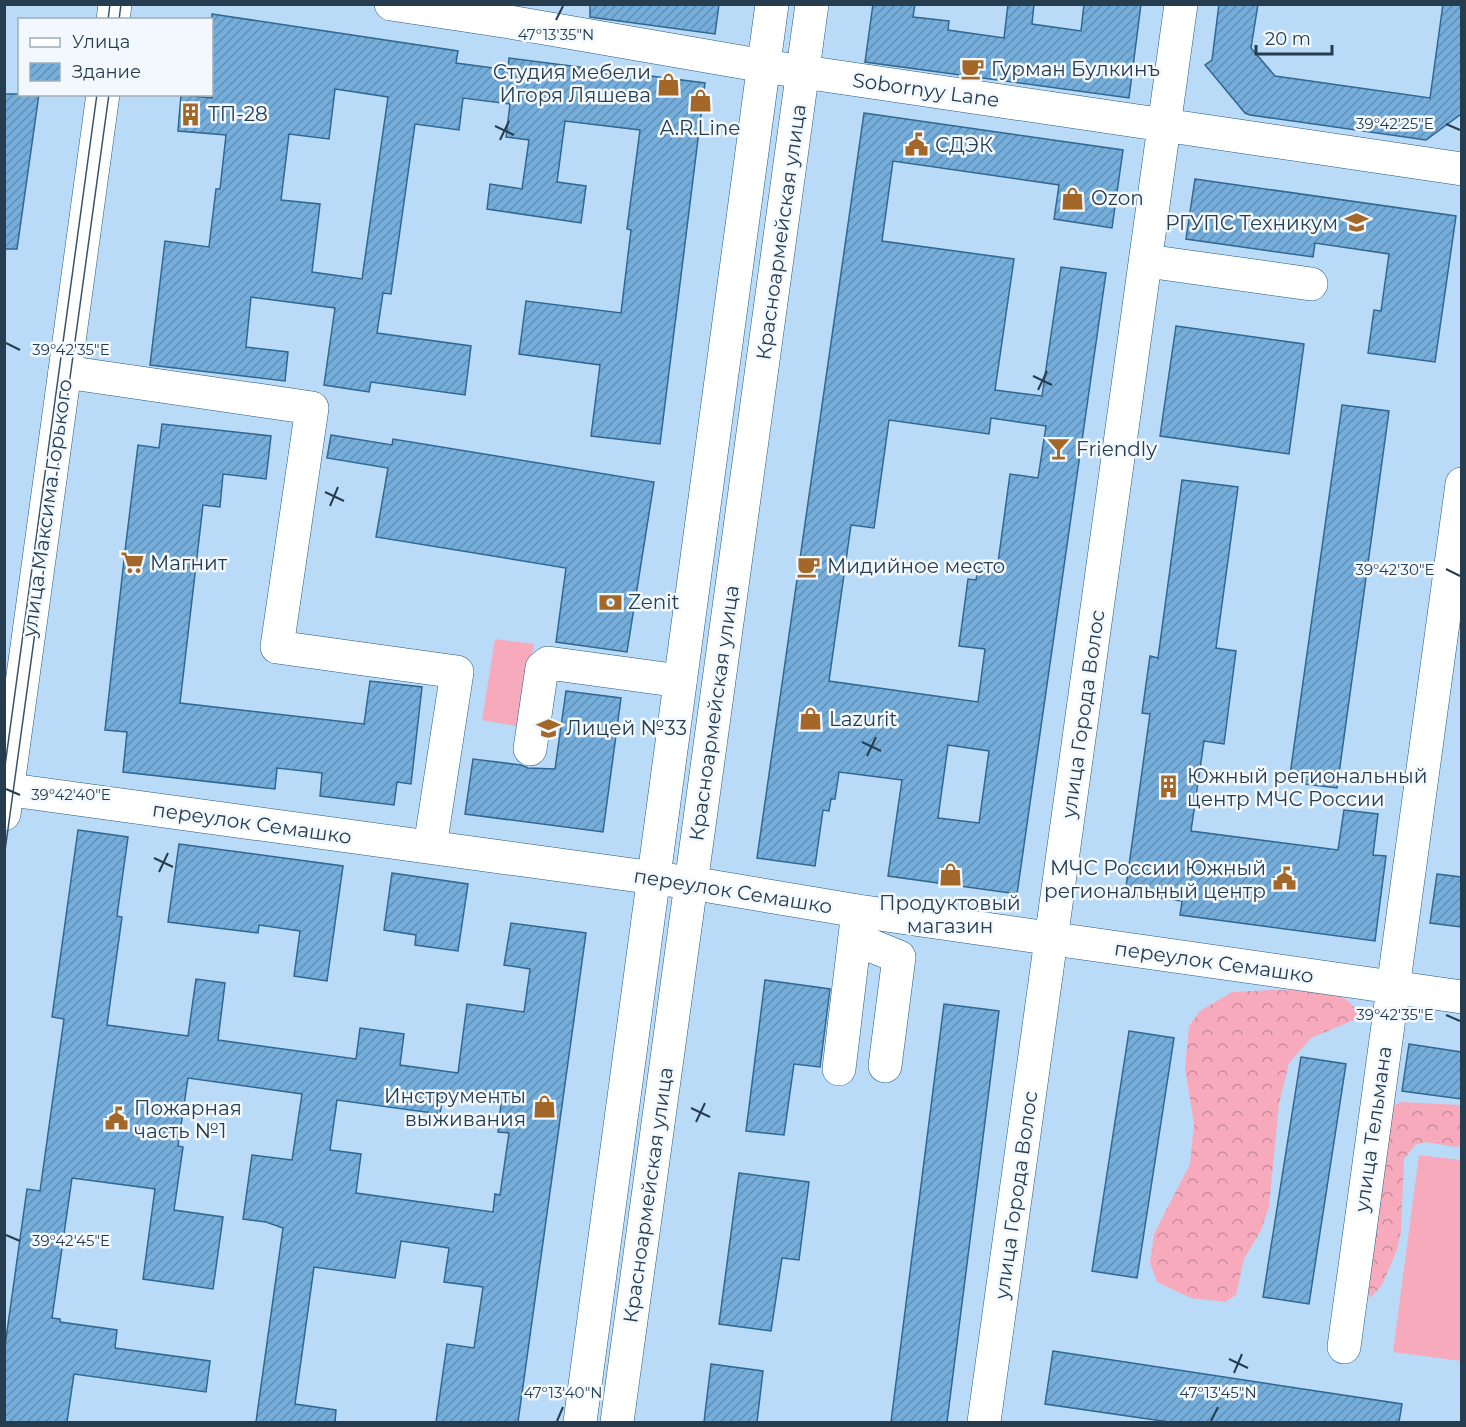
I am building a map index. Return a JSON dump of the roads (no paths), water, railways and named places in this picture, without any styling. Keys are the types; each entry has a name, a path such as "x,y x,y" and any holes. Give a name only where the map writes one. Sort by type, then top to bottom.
{"street":[{"name":"Sobornyy Lane","path":"391,4 432,7 764,66 1461,169"},
{"name":"Красноармейская улица","path":"580,1422 772,4"},
{"name":"Красноармейская улица","path":"617,1422 812,4"},
{"name":"улица Города Волос","path":"984,1422 1181,4"},
{"name":"улица Максима Горького","path":"6,798 103,96"},
{"path":"1147,261 1311,284"},
{"path":"65,372 312,408 277,647 457,672 430,847"},
{"name":"улица Тельмана","path":"1344,1347 1461,484"},
{"path":"531,749 542,668 548,663 680,681"},
{"name":"переулок Семашко","path":"6,798 430,847 691,883 856,925 1051,939 1461,996"},
{"path":"839,1069 856,925 900,957 885,1066"}],"tram line":[{"path":"108,18 110,4"},
{"path":"119,18 121,4"},
{"path":"4,773 97,96"},
{"path":"4,858 109,96"}],"place":[{"name":"Гурман Булкинъ","path":"973,69"},
{"name":"Студия мебели Игоря Ляшева","path":"669,84"},
{"name":"A.R.Line","path":"700,101"},
{"name":"ТП-28","path":"190,114"},
{"name":"СДЭК","path":"917,145"},
{"name":"Ozon","path":"1073,198"},
{"name":"РГУПС Техникум","path":"1356,223"},
{"name":"Friendly","path":"1058,449"},
{"name":"Магнит","path":"132,563"},
{"name":"Мидийное место","path":"809,566"},
{"name":"Zenit","path":"610,602"},
{"name":"Lazurit","path":"811,719"},
{"name":"Лицей №33","path":"548,728"},
{"name":"Южный региональный центр МЧС России","path":"1169,787"},
{"name":"Продуктовый магазин","path":"950,875"},
{"name":"МЧС России Южный региональный центр","path":"1284,879"},
{"name":"Инструменты выживания","path":"544,1107"},
{"name":"Пожарная часть №1","path":"116,1119"}]}
